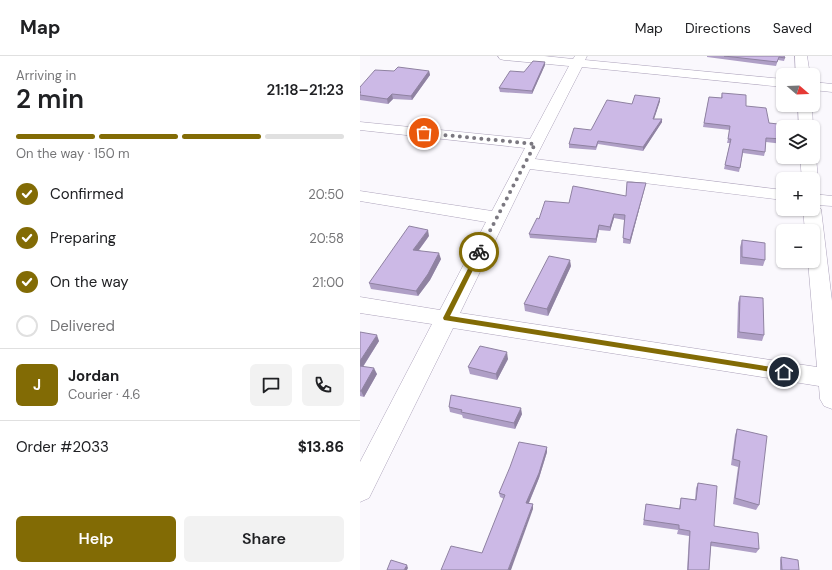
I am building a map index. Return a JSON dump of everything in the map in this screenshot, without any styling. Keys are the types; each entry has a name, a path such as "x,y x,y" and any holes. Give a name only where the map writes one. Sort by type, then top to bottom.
{"street":[{"path":"504,56 580,59 776,82"},
{"path":"801,56 802,68"},
{"path":"360,489 525,163 580,59"},
{"path":"820,87 832,88"},
{"path":"360,126 535,144"},
{"path":"525,163 776,194"},
{"path":"360,196 497,218"},
{"path":"820,200 832,201"},
{"path":"360,305 446,318 831,386 813,216"}],"building":[{"path":"724,56 784,56 785,58 779,57 777,62"},
{"path":"533,61 545,62 532,91 499,88 510,71 524,72"},
{"path":"398,67 429,71 411,96 392,94 387,99 360,95 360,87 375,70 394,71"},
{"path":"722,93 746,95 746,106 766,108 769,123 776,124 776,139 766,138 765,152 743,149 740,168 725,165 731,139 728,139 730,126 704,123 709,97 722,98"},
{"path":"635,95 660,98 653,119 662,119 643,147 598,141 596,147 569,144 574,128 591,130 607,100 632,104"},
{"path":"627,182 646,183 630,240 623,238 625,215 614,214 610,227 599,225 596,239 529,234 537,218 539,219 545,201 569,203 573,186 626,196"},
{"path":"409,226 428,230 413,250 439,253 428,274 416,291 369,283"},
{"path":"742,240 765,243 765,260 742,257"},
{"path":"549,256 570,260 547,309 524,304"},
{"path":"740,296 763,298 764,335 739,332"},
{"path":"360,332 377,335 360,361"},
{"path":"480,346 507,352 496,374 468,367"},
{"path":"360,366 374,368 361,391 360,391"},
{"path":"451,395 521,408 514,423 461,412 462,410 449,407"},
{"path":"737,429 767,436 759,505 735,498 740,461 733,459"},
{"path":"519,442 547,447 539,473 526,503 533,504 508,570 441,570 451,546 482,553 505,495 499,493"},
{"path":"698,483 717,486 714,526 758,533 759,549 711,542 709,570 688,570 690,531 679,529 679,525 644,520 646,504 680,509 681,498 696,500"},
{"path":"781,557 798,560 799,570 782,570"},
{"path":"391,560 407,565 404,570 387,570"}],"way so far":[{"path":"424,133 535,144 479,252"}],"route":[{"path":"479,252 446,318 784,372"}]}
